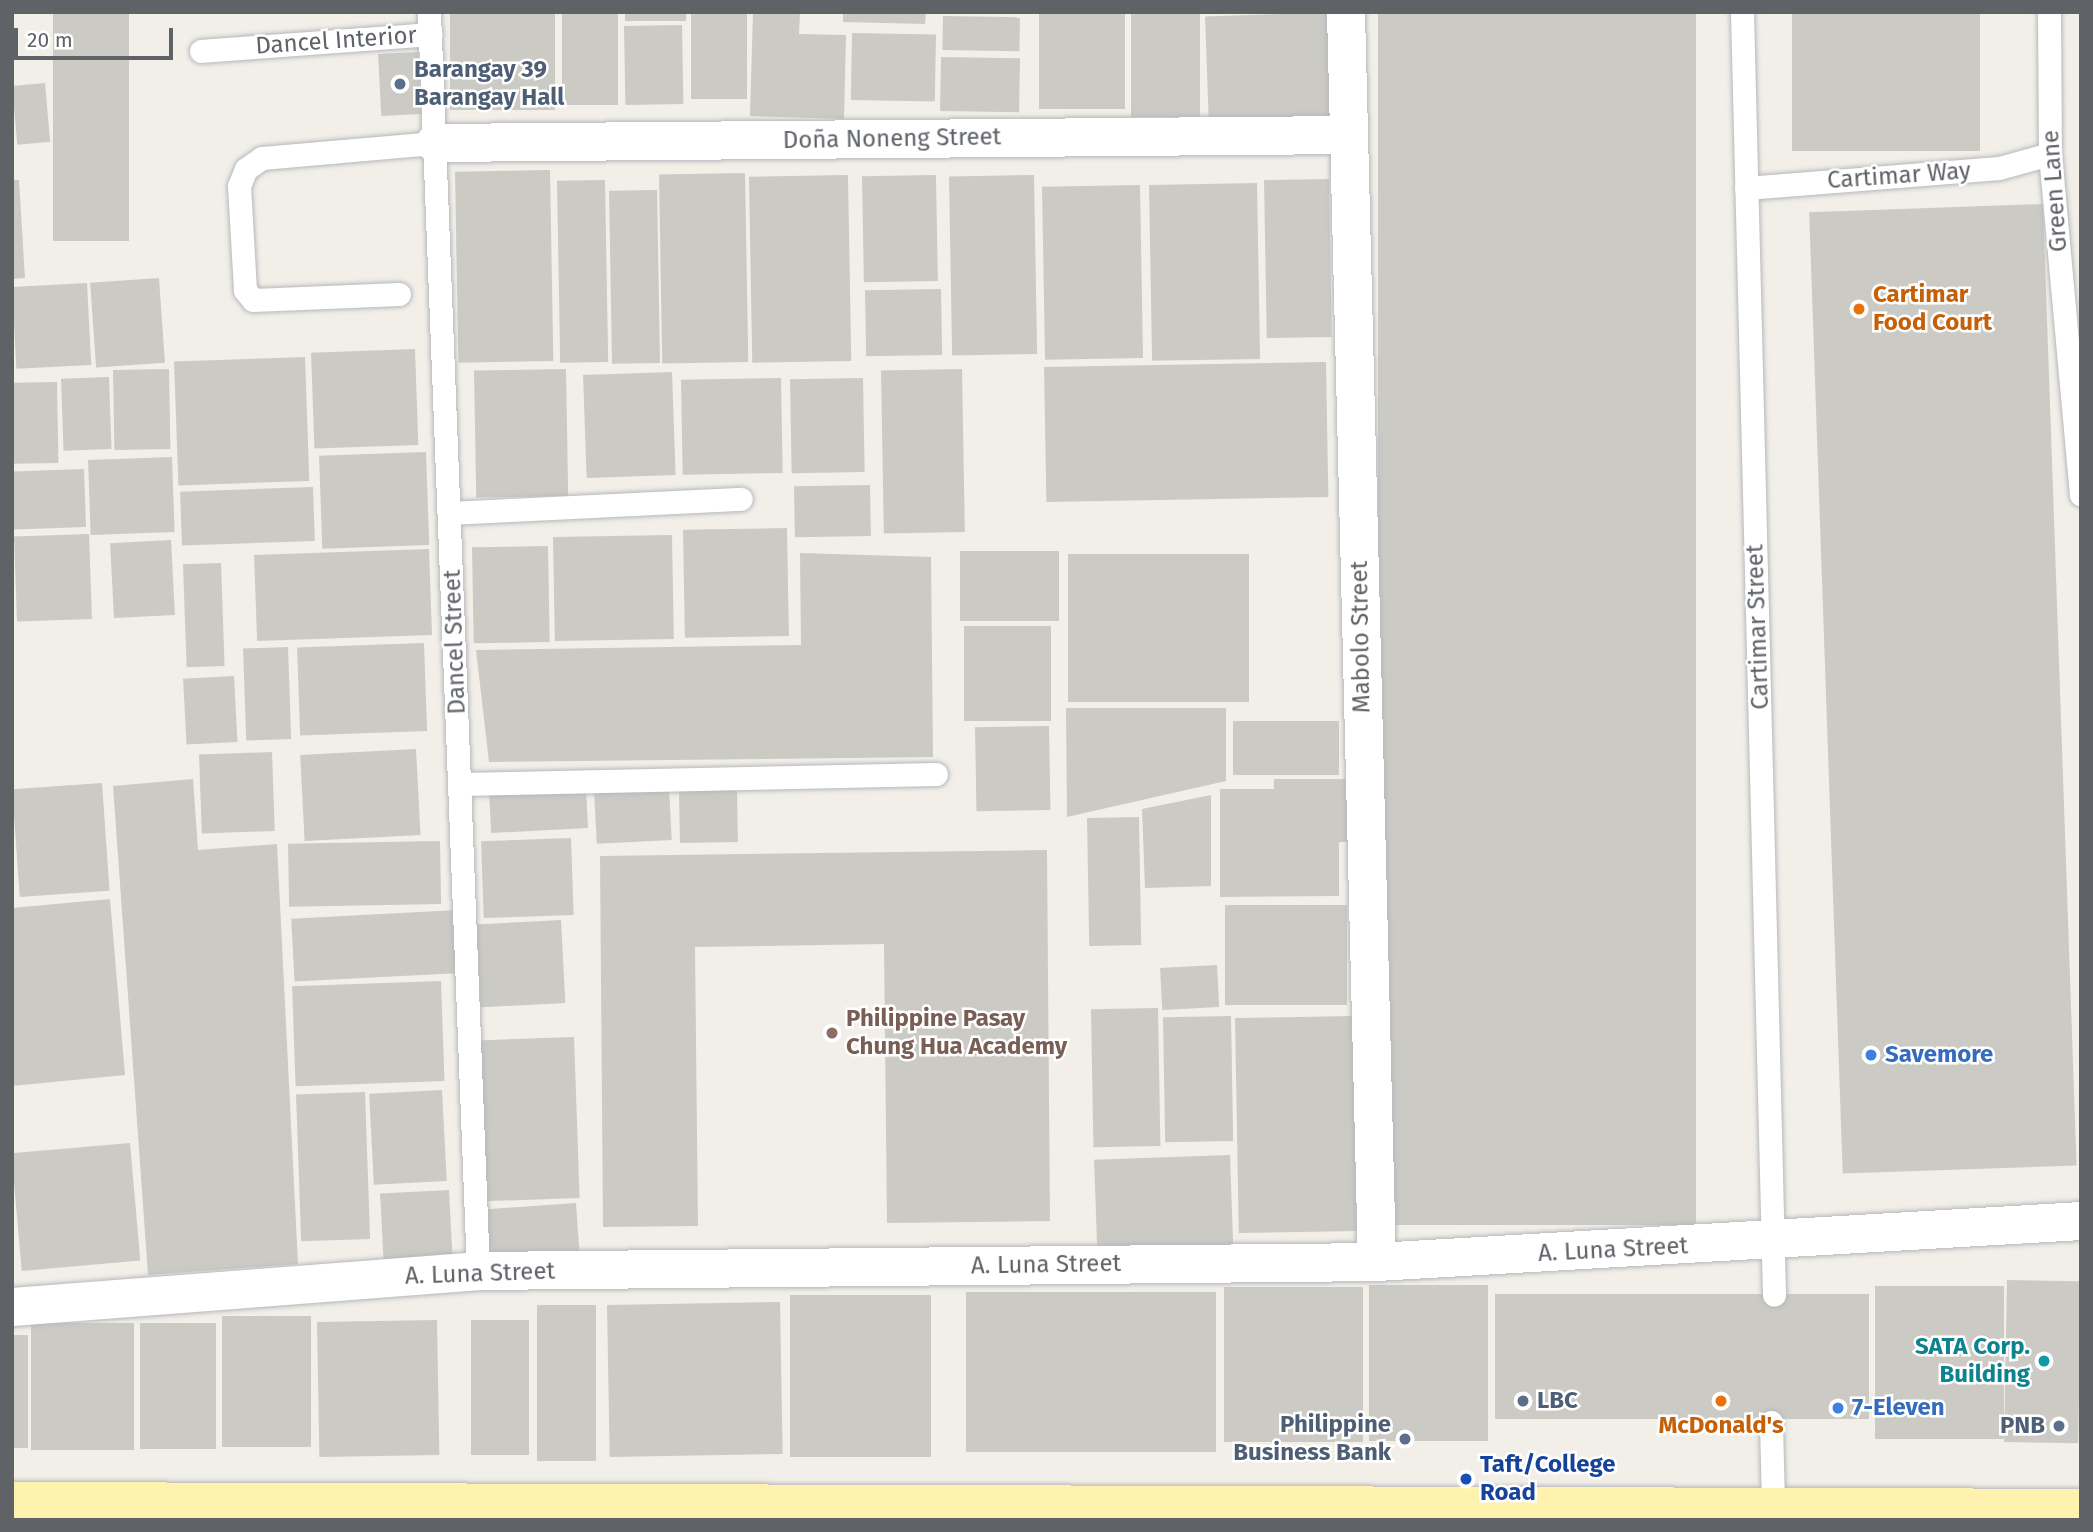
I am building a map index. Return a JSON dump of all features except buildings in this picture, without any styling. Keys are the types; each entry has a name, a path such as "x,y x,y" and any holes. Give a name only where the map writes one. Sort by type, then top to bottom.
{"main road":[{"path":"12,1502 596,1511 1718,1512 1773,1505 2081,1508"}],"street":[{"name":"Mabolo Street","path":"1346,12 1377,1262"},
{"name":"Doña Noneng Street","path":"435,143 1348,135"},
{"name":"A. Luna Street","path":"12,1307 478,1271 1377,1262 1775,1242 2081,1221"}],"lane":[{"name":"Cartimar Street","path":"1742,12 1775,1242 1774,1295"},
{"name":"Green Lane","path":"2049,12 2050,154 2081,495"},
{"name":"Dancel Interior","path":"201,51 429,23"},
{"name":"Dancel Street","path":"429,23 461,784 478,1271"},
{"path":"399,294 253,300 245,290 239,186 246,169 262,158 435,143"},
{"name":"Cartimar Way","path":"1746,188 1999,168 2050,154"},
{"path":"450,513 741,499"},
{"path":"461,784 936,774"},
{"path":"1770,1422 1773,1505"}],"place":[{"name":"Barangay 39 Barangay Hall","path":"400,84"},
{"name":"Cartimar Food Court","path":"1859,309"},
{"name":"Philippine Pasay Chung Hua Academy","path":"832,1033"},
{"name":"Savemore","path":"1871,1055"},
{"name":"SATA Corp. Building","path":"2044,1361"},
{"name":"LBC","path":"1523,1401"},
{"name":"McDonald's","path":"1721,1401"},
{"name":"7-Eleven","path":"1838,1408"},
{"name":"PNB","path":"2059,1426"},
{"name":"Philippine Business Bank","path":"1405,1439"},
{"name":"Taft/College Road","path":"1466,1479"}]}
